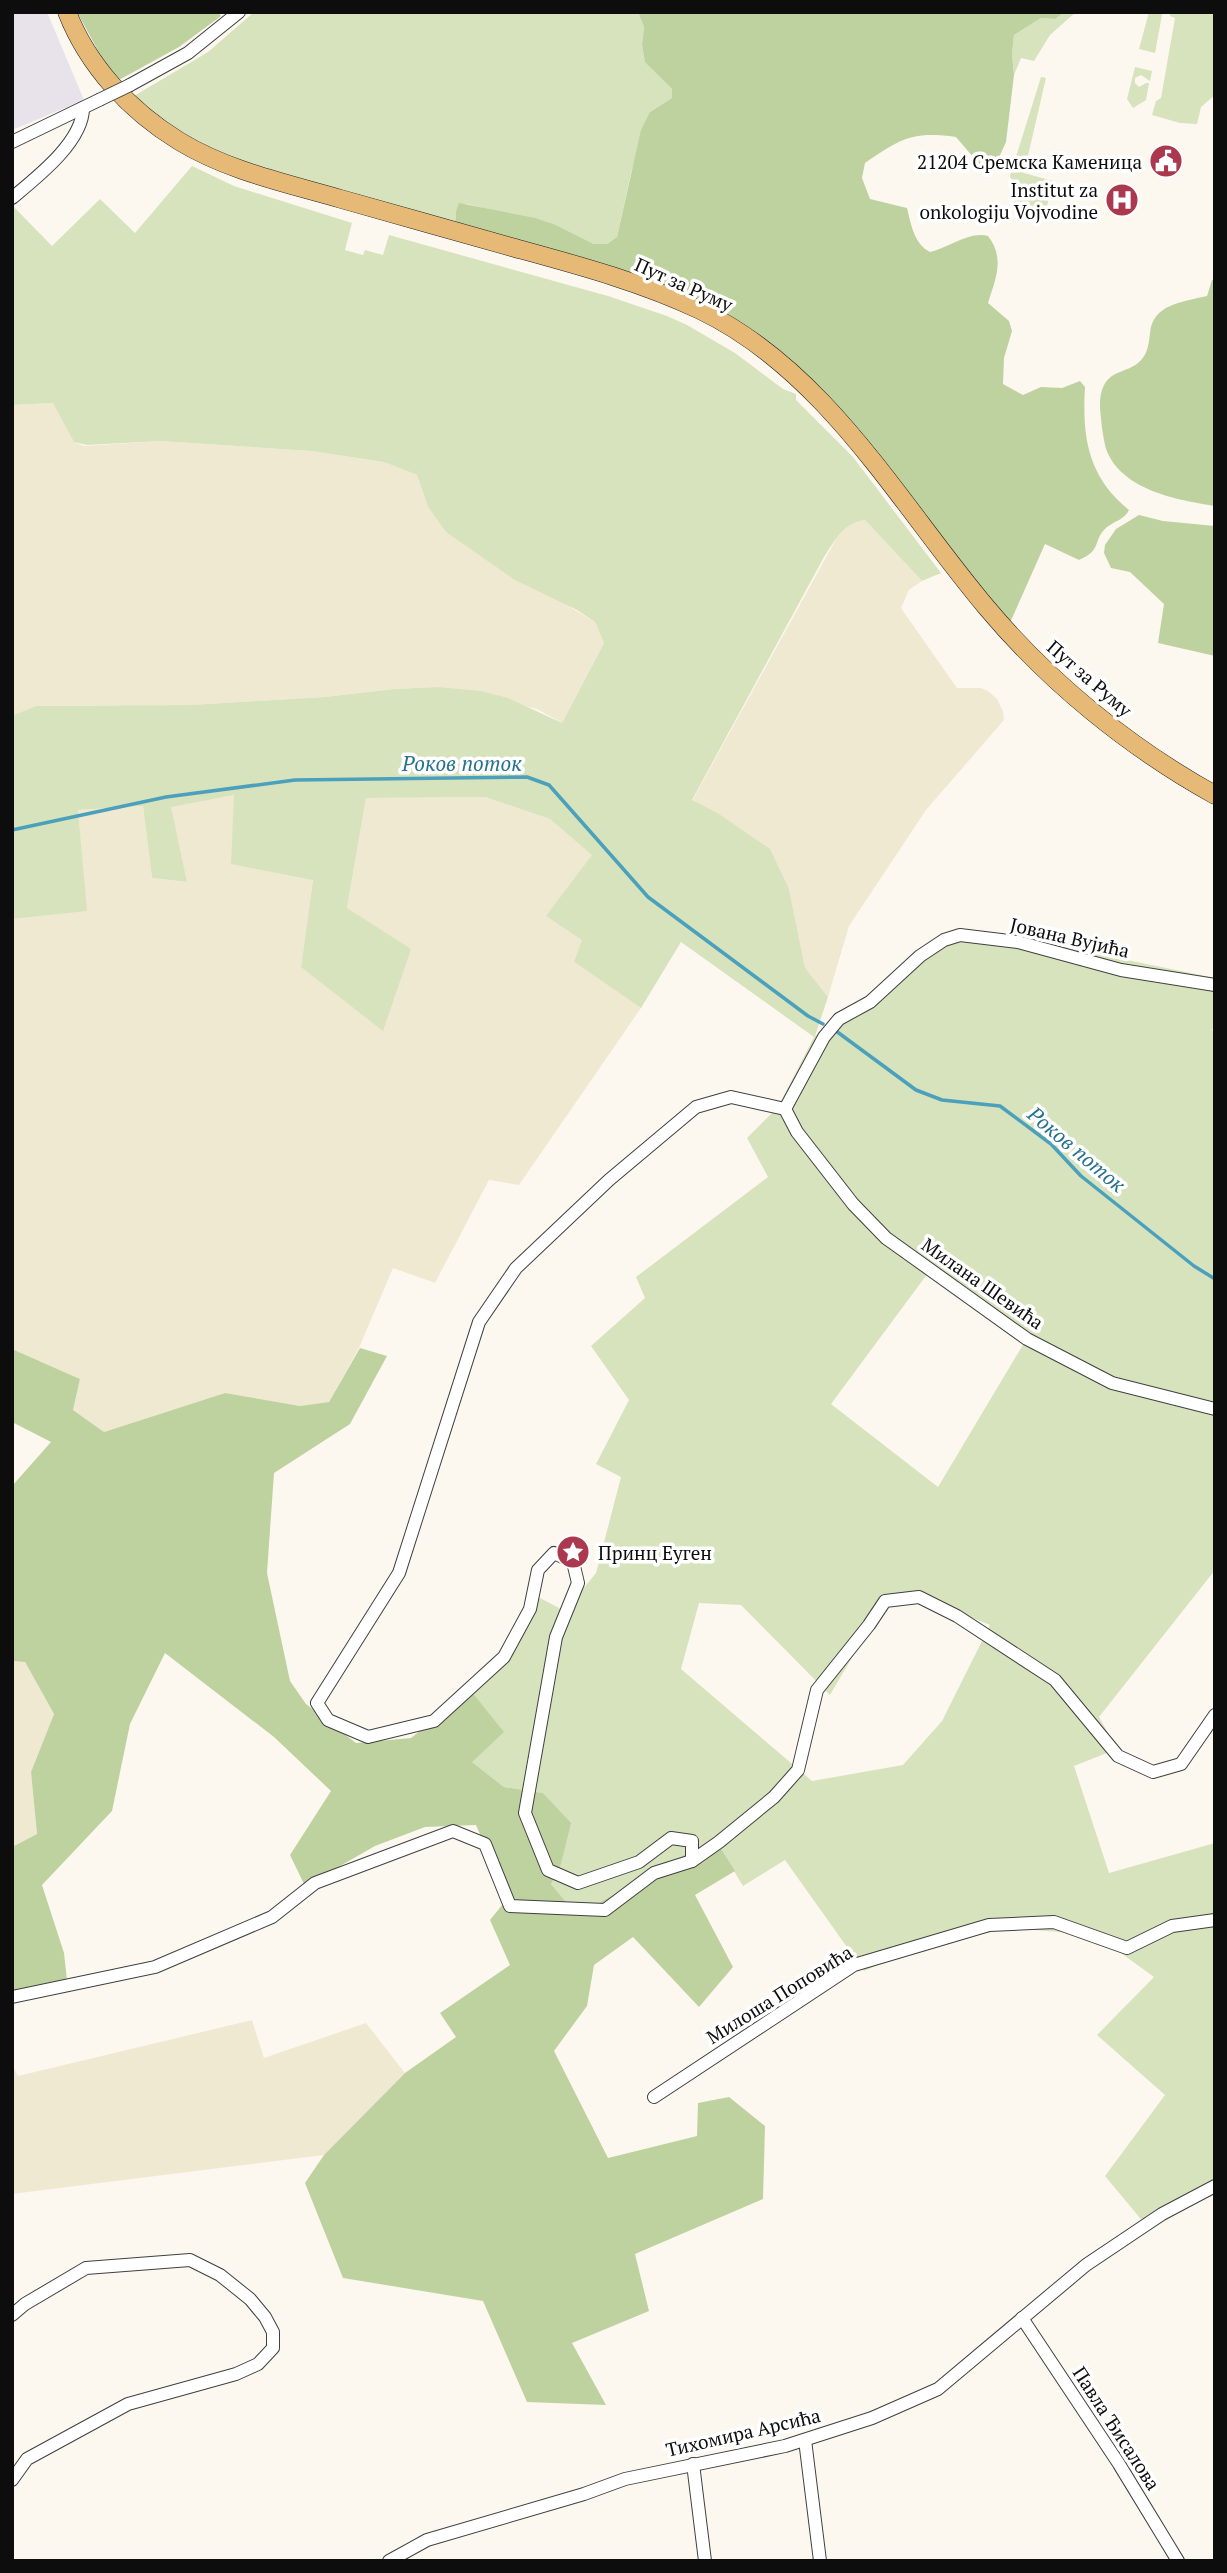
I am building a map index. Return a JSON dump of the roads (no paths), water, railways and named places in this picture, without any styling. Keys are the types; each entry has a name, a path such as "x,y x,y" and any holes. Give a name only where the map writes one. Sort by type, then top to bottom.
{"main road":[{"name":"Пут за Руму","path":"67,12 84,48 113,87 163,131 213,159 266,178 592,269 682,302 739,332 787,368 818,397 867,455 976,595 1035,659 1130,740 1215,795"}],"street":[{"path":"12,142 130,85 188,53 239,12"},
{"path":"12,198 61,152 78,128 83,108"},
{"name":"Јована Вујића","path":"785,1109 824,1037 839,1019 870,1002 920,956 944,940 960,935 1018,942 1121,970 1215,985"},
{"path":"692,1861 692,1841 671,1838 639,1862 578,1882 548,1870 525,1813 556,1637 578,1583 573,1562 554,1553 538,1570 530,1609 505,1657 434,1721 368,1737 328,1720 317,1703 399,1573 479,1322 516,1268 609,1180 696,1107 731,1097 785,1109"},
{"name":"Милана Шевића","path":"785,1109 797,1132 837,1184 886,1238 1027,1339 1112,1383 1215,1409"},
{"path":"12,1997 155,1967 272,1917 315,1883 453,1830 485,1844 510,1906 605,1910 654,1873 692,1861 774,1797 798,1770 817,1690 885,1601 919,1597 957,1616 1055,1680 1118,1755 1153,1772 1181,1764 1215,1715"},
{"name":"Милоша Поповића","path":"654,2097 854,1965 989,1925 1054,1922 1127,1948 1172,1926 1215,1920"},
{"name":"Тихомира Арсића","path":"389,2561 427,2540 584,2494 625,2479 805,2440 872,2418 938,2389 1103,2252 1162,2214 1215,2186"},
{"path":"12,2315 86,2268 190,2260 220,2275 250,2299 273,2332 273,2348 258,2364 236,2374 128,2404 27,2459 12,2480"},
{"name":"Павла Ђисалова","path":"1022,2318 1119,2464 1178,2561"},
{"path":"805,2440 820,2561"},
{"path":"693,2464 705,2561"}],"waterway":[{"name":"Роков поток","path":"12,830 166,797 295,780 527,777 549,785 648,897 808,1016 823,1024"},
{"name":"Роков поток","path":"836,1031 916,1090 942,1100 1000,1106 1051,1144 1081,1176 1194,1266 1215,1279"}],"place":[{"name":"21204 Сремска Каменица","path":"1166,161"},
{"name":"Institut za onkologiju Vojvodine","path":"1122,200"},
{"name":"Принц Еуген","path":"573,1552"}]}
